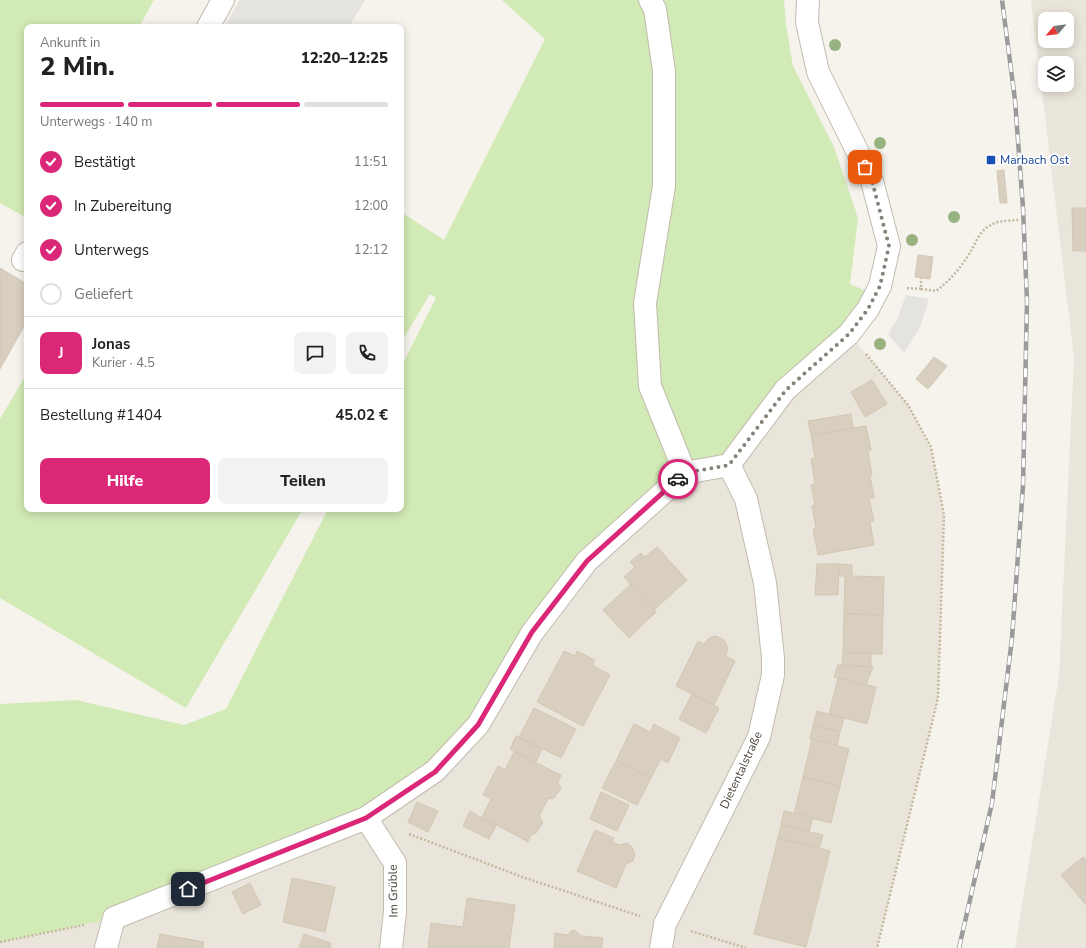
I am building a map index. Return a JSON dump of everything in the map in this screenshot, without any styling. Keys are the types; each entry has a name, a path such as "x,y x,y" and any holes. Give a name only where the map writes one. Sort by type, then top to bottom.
{"street":[{"path":"210,24 222,0"},
{"path":"650,0 655,9 664,71 664,186 645,303 650,386 685,473"},
{"path":"106,948 114,918 366,818 435,772 478,725 532,632 587,561 685,473 729,465 786,390 849,334 868,309 880,286 889,246 872,181 818,72 807,22 808,0"},
{"name":"Dietentalstraße","path":"661,948 665,924 759,737 773,675 773,658 765,583 746,499 729,465"},
{"name":"Im Grüble","path":"366,818 395,863 395,912 391,948"}],"path":[{"path":"921,290 936,291 946,284 970,252 978,237 991,225 1004,221 1019,220"},
{"path":"849,334 908,405 931,447 944,515 938,698 876,948"},
{"path":"366,818 525,878 665,924 746,948"},
{"path":"0,942 114,918"}],"shaded area":[{"path":"240,0 365,0 351,24 226,24"},
{"path":"1031,0 1086,0 1086,948 1015,948 1059,676 1074,358 1042,92 1074,92 1074,56 1038,56 1038,58"},
{"path":"906,295 929,299 920,327 904,353 888,334 897,319"},
{"path":"849,334 908,405 931,447 944,515 938,698 877,948 0,948 0,940 587,561"}],"green space":[{"path":"0,0 154,0 141,24 24,24 24,216 0,203"},
{"path":"502,0 784,0 786,25 793,66 834,147 858,218 850,284 864,290 849,334 729,465 685,473 587,561 489,705 417,784 114,918 0,942 0,704 76,700 184,725 226,709 326,512 404,512 404,361 436,298 430,294 404,338 404,214 444,240 545,39"},
{"path":"24,378 24,512 301,512 186,708 0,598 0,419"}],"building":[{"path":"1004,170 1007,203 1000,203 997,171"},
{"path":"1072,208 1086,208 1086,251 1073,251"},
{"path":"918,255 933,257 930,279 915,277"},
{"path":"0,268 24,282 24,326 0,369"},
{"path":"934,357 947,366 928,389 916,379"},
{"path":"872,380 887,404 865,417 851,392"},
{"path":"851,414 853,428 811,435 808,421"},
{"path":"866,426 871,450 868,451 874,498 869,498 874,521 870,522 874,545 818,555 813,529 816,529 812,506 815,505 811,485 815,484 811,459 815,458 811,435"},
{"path":"657,547 687,580 654,610 624,577 635,567 630,562 641,553 645,557"},
{"path":"817,564 839,564 838,595 815,595"},
{"path":"839,564 852,565 852,576 884,577 883,615 844,614 845,576 839,576"},
{"path":"631,584 656,612 629,638 603,610"},
{"path":"844,614 883,615 882,654 843,653"},
{"path":"716,636 724,640 728,648 726,656 735,661 714,705 676,686 698,641 704,644 709,638"},
{"path":"564,651 575,656 577,651 595,660 592,665 610,675 583,726 537,702"},
{"path":"843,653 871,653 871,667 842,665"},
{"path":"838,665 873,667 866,685 834,677"},
{"path":"838,678 876,687 867,724 829,714"},
{"path":"692,694 719,708 706,733 679,719"},
{"path":"534,708 576,729 561,758 519,737"},
{"path":"817,711 844,718 840,732 813,725"},
{"path":"634,724 650,732 654,724 680,738 668,763 661,759 651,778 616,761"},
{"path":"813,725 840,732 837,746 810,739"},
{"path":"516,736 542,749 536,762 510,749"},
{"path":"812,739 849,749 840,786 803,777"},
{"path":"514,752 561,775 558,782 561,788 554,798 548,799 539,816 543,822 536,833 530,836 528,842 482,817 491,799 483,795 498,766 505,770"},
{"path":"616,761 651,778 637,805 602,788"},
{"path":"803,777 840,786 831,823 794,814"},
{"path":"601,792 629,805 617,831 590,819"},
{"path":"417,802 438,811 428,832 408,822"},
{"path":"470,811 496,826 489,839 463,826"},
{"path":"784,811 813,818 809,832 781,825"},
{"path":"781,825 823,835 819,848 778,838"},
{"path":"595,830 614,838 612,842 620,845 627,843 632,847 635,855 633,861 626,864 616,888 577,871"},
{"path":"778,838 830,851 806,947 754,934"},
{"path":"1083,857 1086,860 1086,905 1061,875"},
{"path":"292,878 335,887 325,932 283,922"},
{"path":"250,883 261,905 243,914 232,892"},
{"path":"467,898 515,905 509,948 428,948 431,923 463,927"},
{"path":"572,930 576,931 581,936 603,938 602,948 554,948 555,933 568,935"},
{"path":"160,934 204,942 203,948 157,948"},
{"path":"304,934 331,943 330,948 299,948"}],"railway":[{"path":"959,948 992,803 1012,638 1023,486 1027,301 1023,208 1015,100 1002,0"}],"way so far":[{"path":"678,479 685,473 729,465 786,390 849,334 868,309 880,286 889,246 872,181 865,167"}],"place":[{"name":"Marbach Ost","path":"991,160"}],"route":[{"path":"188,889 366,818 435,772 478,725 532,632 587,561 678,479"}]}
